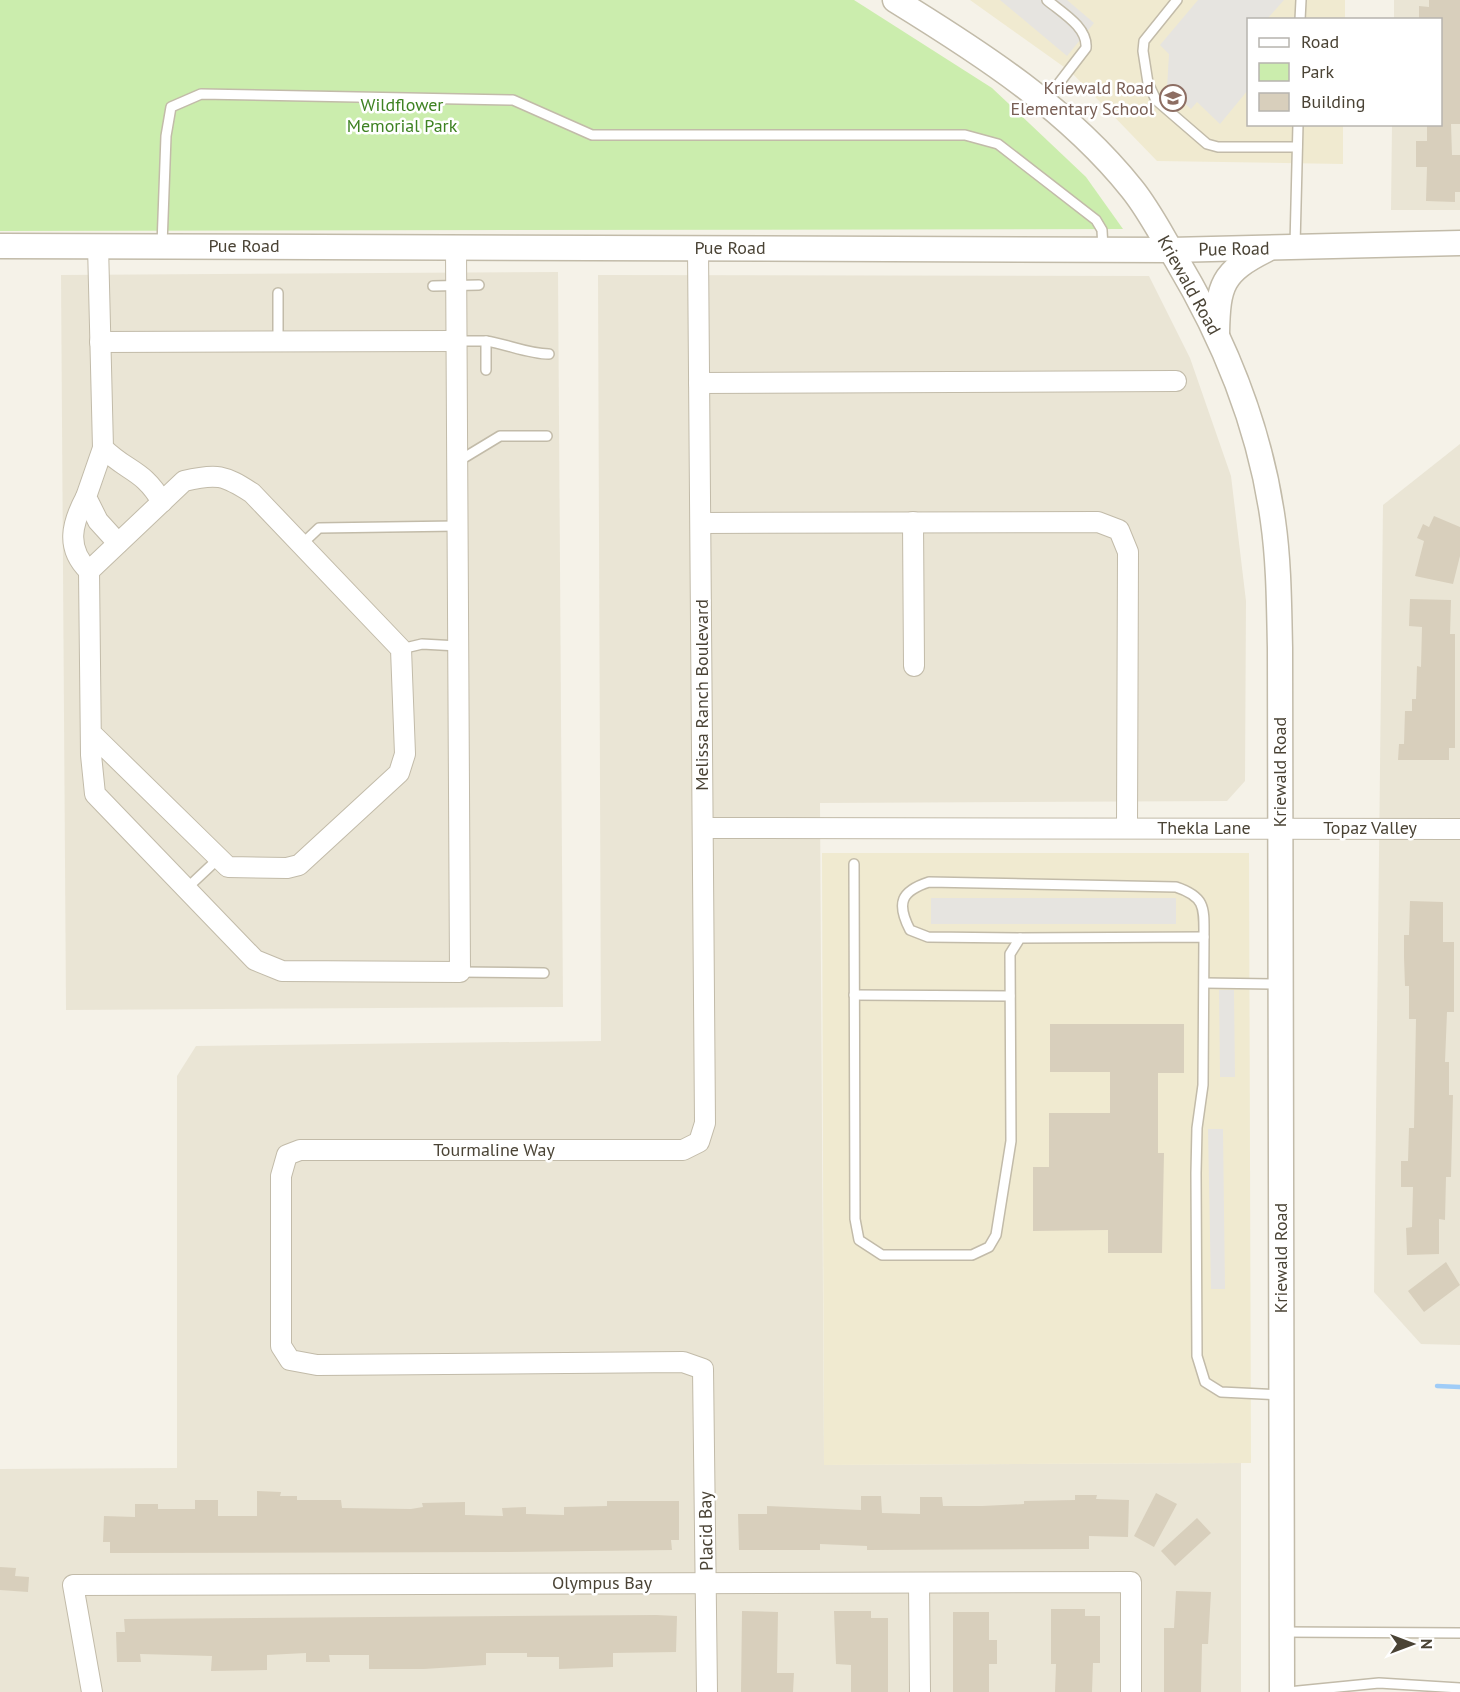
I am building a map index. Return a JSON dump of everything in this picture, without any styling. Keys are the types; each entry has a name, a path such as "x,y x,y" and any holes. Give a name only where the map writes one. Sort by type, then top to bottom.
{"street":[{"name":"Kriewald Road","path":"895,0 969,45 1044,102 1075,130 1132,190 1170,250 1217,333 1238,383 1258,450 1273,520 1280,648 1282,1692"},
{"name":"Pue Road","path":"0,246 1170,250 1460,243"},
{"path":"89,571 79,562 73,542 74,519 86,497 103,448 98,245"},
{"path":"91,733 228,867 287,868 299,865 399,773 405,754 400,649 252,493 228,477 205,476 184,481 89,571 91,733 95,794 255,960 282,971 460,972 456,247"},
{"name":"Melissa Ranch Boulevard","path":"698,248 705,1123 699,1143"},
{"path":"1217,333 1218,309 1230,272 1239,263 1269,248"},
{"path":"100,342 457,341"},
{"path":"699,383 1176,381"},
{"path":"103,448 117,463 145,478 162,502"},
{"path":"86,497 98,521 118,543"},
{"path":"913,522 914,666"},
{"path":"701,523 1098,522 1119,530 1128,552 1127,828"},
{"name":"Thekla Lane","path":"703,828 1280,828"},
{"name":"Topaz Valley","path":"1280,828 1460,829"},
{"name":"Tourmaline Way","path":"699,1143 683,1150 300,1150 287,1155 281,1176 281,1346 290,1360 317,1365 683,1362 702,1370"},
{"name":"Placid Bay","path":"702,1370 707,1692"},
{"name":"Olympus Bay","path":"92,1692 72,1585 1131,1582 1131,1692"},
{"path":"919,1583 920,1692"}],"lane":[{"path":"1044,102 1086,48 1087,41 1084,33 1047,0"},
{"path":"1177,0 1144,41 1143,51 1148,83 1156,100 1208,144 1218,147 1297,147"},
{"path":"1300,0 1300,18"},
{"path":"162,245 166,136 171,107 201,93 513,100 592,135 965,135 998,144 1096,220 1102,230 1103,249"},
{"path":"1295,248 1298,126"},
{"path":"433,285 479,285"},
{"path":"278,293 278,342"},
{"path":"457,341 486,341 507,344 537,354 549,354"},
{"path":"486,341 486,370"},
{"path":"457,462 500,436 547,436"},
{"path":"301,545 319,528 458,526"},
{"path":"400,649 422,644 458,645"},
{"path":"186,890 219,858"},
{"path":"854,864 855,1219 860,1240 882,1255 972,1255 989,1247 996,1235 1011,1141 1010,954 1020,938"},
{"path":"1204,937 928,937 910,930 902,916 903,898 911,888 929,882 1176,887 1194,893 1204,908 1205,983 1203,1085 1197,1128 1196,1173 1197,1356 1205,1382 1221,1392 1281,1395"},
{"path":"460,972 544,973"},
{"path":"1205,983 1281,984"},
{"path":"854,995 1010,996"},
{"path":"1281,1632 1460,1633"},
{"path":"1288,1692 1379,1683 1460,1688"}],"shaded area":[{"name":"Kriewald Road Elementary School","path":"970,0 1345,0 1345,18 1247,18 1247,126 1343,126 1343,164 1157,161 1071,72"},
{"path":"1000,0 1067,0 1094,23 1067,56"},
{"path":"1198,0 1284,0 1268,18 1247,18 1247,91 1220,124 1197,102 1191,109 1167,88 1169,54 1160,45"},
{"path":"1394,0 1460,0 1460,210 1391,210 1392,126 1442,126 1442,18 1394,18"},
{"path":"558,272 563,1007 66,1010 61,275"},
{"path":"598,275 1149,276 1190,358 1231,476 1246,601 1245,781 1227,801 820,803 824,1465 1241,1463 1241,1692 0,1692 0,1469 177,1468 177,1076 196,1046 601,1041"},
{"path":"1460,444 1460,1345 1421,1344 1374,1292 1383,505"},
{"path":"822,853 1249,853 1251,1463 824,1465"},
{"path":"931,898 1176,898 1176,924 931,924"},
{"path":"1219,990 1234,990 1235,1077 1220,1077"},
{"path":"1208,1129 1223,1129 1225,1289 1211,1289"}],"green space":[{"name":"Wildflower Memorial Park","path":"0,0 854,0 992,88 1086,177 1123,229 0,231"}],"building":[{"path":"1429,0 1460,0 1460,124 1442,124 1442,18 1419,18 1419,6 1429,7"},
{"path":"1451,124 1452,155 1460,155 1460,192 1455,192 1455,202 1426,201 1427,167 1416,167 1416,141 1427,141 1427,126"},
{"path":"1434,516 1460,527 1460,556 1453,584 1415,576 1424,541 1417,538 1423,524 1429,527"},
{"path":"1410,599 1451,600 1450,634 1455,634 1455,748 1449,748 1449,760 1398,760 1399,744 1404,744 1405,711 1412,711 1412,699 1416,699 1417,666 1421,667 1422,627 1409,626"},
{"path":"1410,901 1443,902 1443,942 1454,942 1454,1012 1447,1012 1445,1062 1449,1062 1449,1095 1453,1095 1451,1177 1446,1177 1445,1220 1439,1219 1439,1254 1407,1255 1406,1228 1412,1227 1413,1187 1401,1187 1401,1161 1408,1161 1409,1128 1414,1128 1416,1019 1409,1019 1409,986 1405,986 1404,957 1404,935 1409,935"},
{"path":"1050,1024 1184,1024 1184,1073 1158,1073 1158,1153 1164,1153 1162,1253 1108,1253 1108,1230 1033,1231 1033,1167 1049,1167 1049,1113 1110,1113 1110,1072 1050,1072"},
{"path":"1446,1262 1460,1285 1424,1312 1408,1291"},
{"path":"257,1491 281,1492 280,1496 297,1496 297,1500 341,1500 342,1508 411,1509 423,1507 422,1503 465,1502 465,1515 503,1516 502,1508 526,1507 526,1514 564,1515 564,1507 607,1506 607,1501 679,1501 679,1540 671,1540 672,1550 505,1552 110,1553 110,1542 103,1542 104,1516 135,1517 135,1504 158,1504 158,1509 195,1509 195,1500 218,1500 218,1516 257,1516"},
{"path":"1156,1493 1177,1504 1154,1547 1134,1536"},
{"path":"1075,1495 1097,1495 1096,1499 1129,1500 1128,1537 1089,1536 1089,1549 867,1550 867,1546 820,1544 820,1550 739,1550 738,1514 767,1514 767,1506 861,1510 861,1496 881,1496 882,1513 920,1514 920,1497 942,1497 943,1506 982,1506 1024,1504 1024,1501 1075,1500"},
{"path":"1197,1518 1211,1533 1175,1566 1161,1551"},
{"path":"0,1567 16,1568 15,1576 29,1577 28,1592 0,1590"},
{"path":"1176,1591 1211,1592 1208,1644 1202,1644 1201,1692 1164,1692 1164,1628 1174,1628"},
{"path":"1051,1609 1085,1609 1085,1616 1100,1616 1100,1663 1093,1663 1092,1692 1055,1692 1056,1664 1051,1664"},
{"path":"742,1611 778,1612 777,1673 794,1673 793,1692 741,1692"},
{"path":"834,1611 871,1611 871,1618 888,1618 888,1692 851,1692 851,1665 836,1664"},
{"path":"953,1612 989,1612 989,1640 997,1640 997,1664 989,1664 989,1692 953,1692"},
{"path":"677,1616 676,1652 613,1653 613,1667 559,1669 559,1657 527,1657 527,1653 486,1653 486,1665 424,1669 369,1669 369,1655 329,1655 330,1662 306,1662 306,1653 267,1655 267,1670 211,1671 212,1656 140,1654 141,1662 117,1662 116,1632 125,1632 124,1619"}],"waterway":[{"path":"1437,1386 1460,1387"}],"place":[{"name":"Kriewald Road Elementary School","path":"1173,98"}]}
